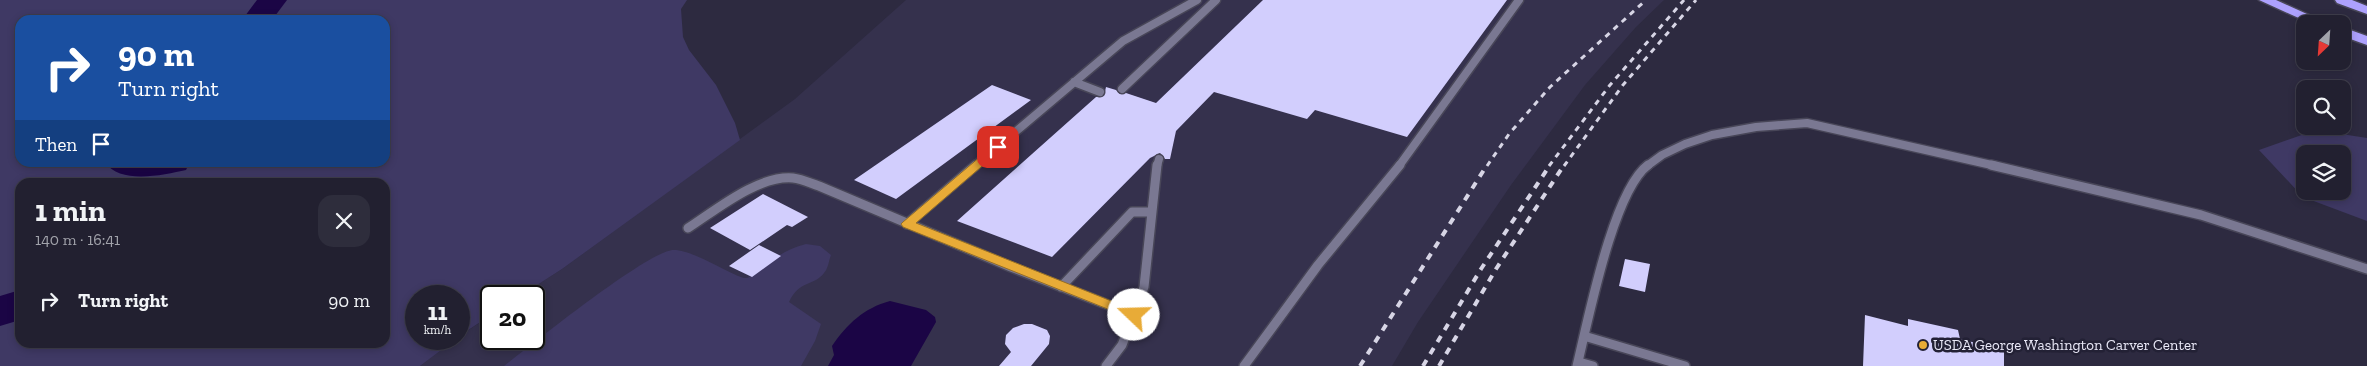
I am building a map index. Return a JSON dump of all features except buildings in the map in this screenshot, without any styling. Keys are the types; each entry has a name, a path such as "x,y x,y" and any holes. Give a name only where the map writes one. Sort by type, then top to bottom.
{"highway":[{"path":"2265,0 2301,15"},
{"path":"2341,0 2367,10"},
{"path":"2351,35 2367,41"}],"lane":[{"path":"907,224 1123,41 1197,0"},
{"path":"1122,89 1216,0"},
{"path":"1244,366 1318,266 1399,167 1519,0"},
{"path":"1074,82 1100,92"},
{"path":"1593,366 1578,364 1598,276 1619,213 1631,186 1643,169 1662,155 1685,144 1712,135 1764,126 1807,123 2106,191 2201,215 2367,269"},
{"path":"1106,366 1122,344 1144,287 1150,212 1159,158"},
{"path":"688,228 754,188 776,178 791,178 819,186 907,224 1134,315"},
{"path":"1061,287 1132,212 1150,212"},
{"path":"1584,336 1685,366"}],"shaded area":[{"path":"0,0 687,0 681,9 683,37 689,50 716,85 735,123 740,140 537,285 480,285 480,322 470,329 470,285 405,285 405,350 441,350 420,366 0,366"},
{"path":"906,0 1664,0 1636,27 1585,85 1511,185 1418,322 1392,366 420,366 441,350 470,350 470,329 480,322 480,350 545,350 545,285 537,285 562,269 795,99"},
{"path":"2302,135 2348,135 2367,138 2367,221 2311,200 2351,200 2351,145 2296,145 2296,190 2259,150"},
{"path":"806,244 820,246 831,255 824,273 802,286 789,302 821,324 815,341 801,366 504,366 525,350 545,350 545,334 617,281 661,254 674,250 683,251 747,278 773,259"},
{"path":"890,301 926,310 935,317 936,322 911,366 828,366 834,355 832,346 850,324 872,308"}],"waterway":[{"path":"261,15 272,0"},
{"path":"0,312 15,306"}],"railway":[{"path":"1487,166 1509,134 1550,87 1646,0"},
{"path":"1549,166 1610,85 1684,0"},
{"path":"1564,166 1623,85 1696,0"},
{"path":"1360,366 1487,165"},
{"path":"1423,366 1481,269 1550,165"},
{"path":"1439,366 1496,269 1564,165"}],"place":[{"name":"USDA George Washington Carver Center","path":"1923,345"}],"route":[{"path":"998,147 907,224 1134,315"}]}
